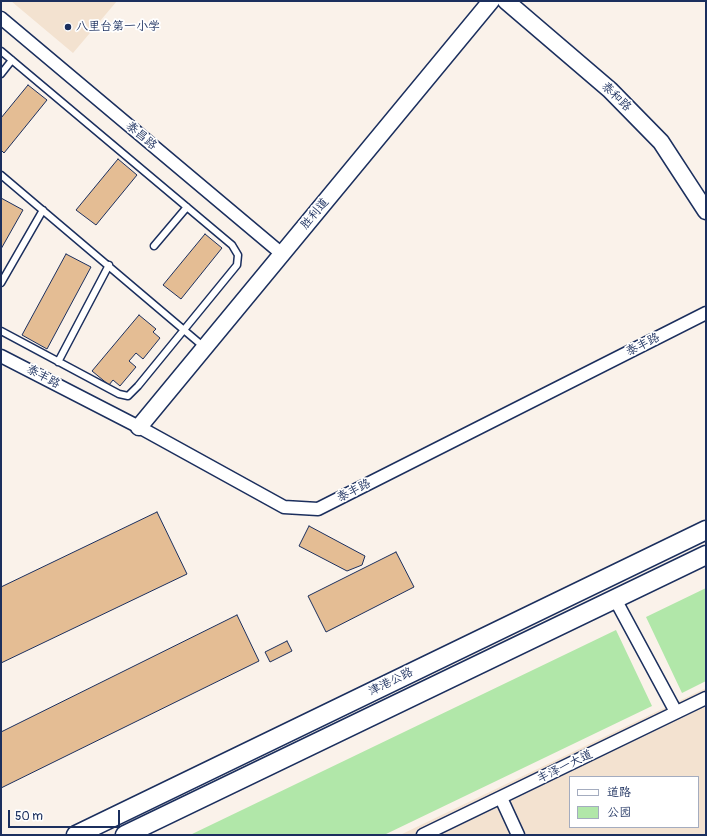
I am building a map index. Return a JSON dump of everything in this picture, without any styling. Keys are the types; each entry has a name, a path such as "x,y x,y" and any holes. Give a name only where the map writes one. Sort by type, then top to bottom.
{"main road":[{"name":"津港公路","path":"76,835 706,530"},
{"name":"津港公路","path":"125,835 706,555"}],"street":[{"name":"胜利道","path":"135,425 480,1"},
{"name":"胜利道","path":"278,251 492,1"},
{"name":"泰和路","path":"506,1 610,90 661,142 706,211"},
{"name":"泰昌路","path":"1,18 278,251"},
{"name":"泰丰路","path":"1,356 135,425 284,507 318,508 706,313"},
{"path":"615,598 676,712"},
{"name":"丰泽一大道","path":"423,835 706,698"},
{"path":"501,798 518,835"}],"lane":[{"path":"1,51 232,244 238,255 237,265 138,386 128,396 119,394 1,331"},
{"path":"1,74 12,60"},
{"path":"1,175 201,344"},
{"path":"154,246 187,207"},
{"path":"1,283 43,210"},
{"path":"58,362 109,265"}],"shaded area":[{"name":"八里台第一小学","path":"11,1 117,1 73,53"},
{"path":"706,688 706,835 400,835"}],"green space":[{"path":"706,588 706,681 682,693 646,617"},
{"path":"616,630 652,706 384,835 190,835"}],"building":[{"path":"28,85 47,100 4,153 1,150 1,118"},
{"path":"118,159 137,175 96,225 76,210"},
{"path":"1,198 23,210 1,249"},
{"path":"205,234 222,248 181,299 163,285"},
{"path":"66,254 91,267 47,349 22,335"},
{"path":"139,315 156,329 153,332 160,338 143,359 136,353 129,361 136,367 120,386 113,380 109,385 92,371"},
{"path":"157,512 187,574 1,663 1,587"},
{"path":"309,526 365,556 362,565 347,571 299,546"},
{"path":"396,552 414,587 326,632 308,596"},
{"path":"237,615 259,661 1,788 1,732"},
{"path":"287,641 292,651 270,662 265,652"}],"place":[{"name":"八里台第一小学","path":"68,27"}]}
